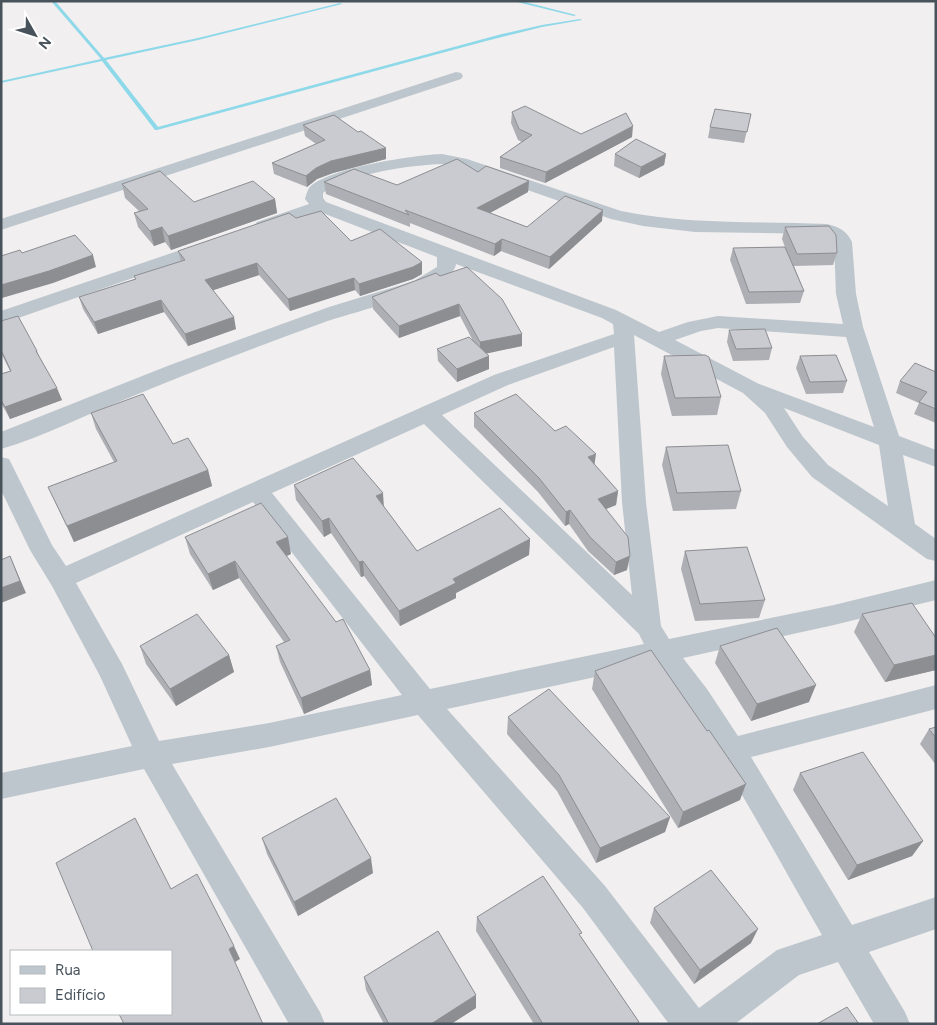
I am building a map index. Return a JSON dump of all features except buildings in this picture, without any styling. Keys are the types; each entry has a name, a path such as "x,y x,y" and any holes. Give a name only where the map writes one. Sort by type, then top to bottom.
{"street":[{"path":"1,225 456,76"},
{"path":"904,528 889,440 854,331 846,294 843,242 840,236 826,229 659,225 617,215 461,162 441,159 422,160 344,177 322,186 316,191 314,199 320,206 565,297 623,329 659,340 750,388 889,440 936,459"},
{"path":"246,232 320,206"},
{"path":"1,318 228,238"},
{"path":"1,440 289,328 336,311 421,285 446,269 447,259 444,253"},
{"path":"659,340 701,323 718,322 854,331"},
{"path":"61,579 428,415 501,380 549,362 623,329"},
{"path":"623,329 634,502 648,627"},
{"path":"750,388 773,408 794,442 820,471 936,552"},
{"path":"428,415 648,627 662,651 697,697 731,750 893,1024"},
{"path":"1,465 42,550 61,579 112,672 151,755 308,1024"},
{"path":"257,491 423,701 594,897 690,1024"},
{"path":"1,786 151,755 269,735 834,615 936,590"},
{"path":"731,750 936,697"},
{"path":"706,1024 789,962 936,913"}],"waterway":[{"path":"53,1 103,60"},
{"path":"515,1 574,15"},
{"path":"103,60 198,39 340,4"},
{"path":"103,60 157,129 504,35 580,20"},
{"path":"1,82 103,60"}]}
